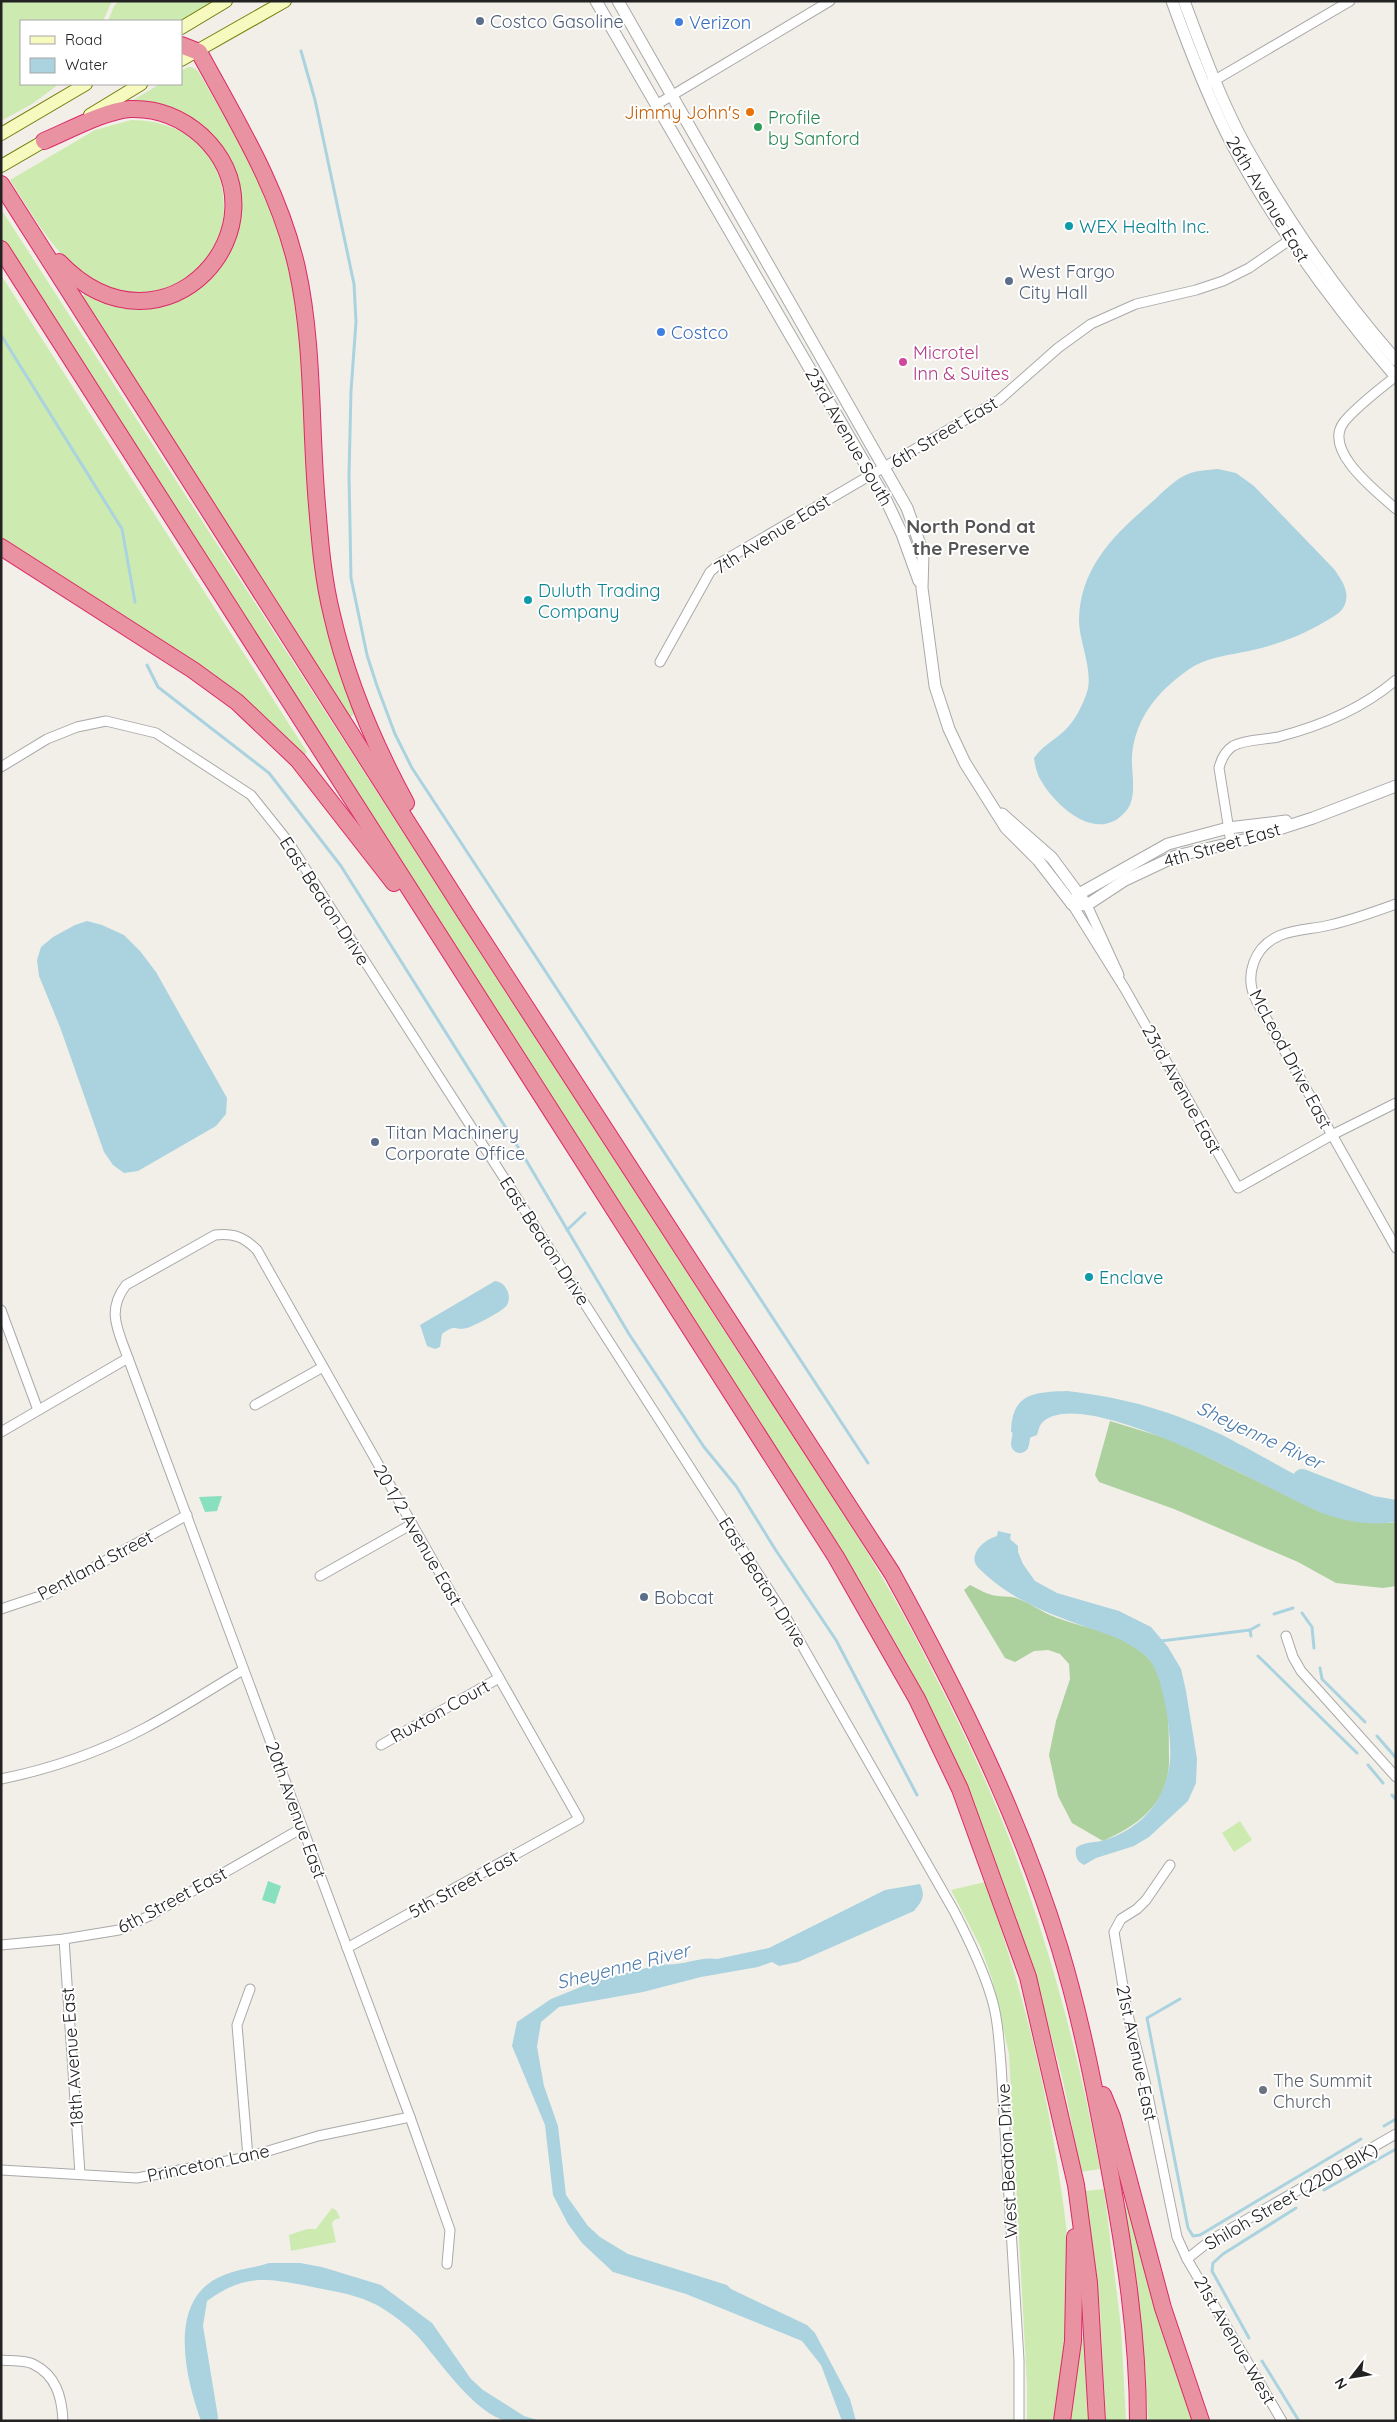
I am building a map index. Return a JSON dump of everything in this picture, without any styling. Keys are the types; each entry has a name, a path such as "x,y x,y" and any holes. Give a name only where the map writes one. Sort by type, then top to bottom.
{"highway":[{"path":"182,45 198,52 269,183 286,227 297,268 305,314 317,503 326,583 340,646 372,735 465,913"},
{"path":"36,239 68,271 90,288 117,298 151,300 186,289 203,276 224,248 232,221 231,188 222,161 193,128 171,115 128,109 107,115 44,141"},
{"path":"1,184 465,913 877,1548 934,1648 978,1736 1022,1842 1059,1947 1091,2066 1126,2257 1136,2346 1138,2421"},
{"path":"1,250 836,1557 917,1698 960,1790 1028,1977 1076,2185 1089,2283 1097,2421"},
{"path":"1,547 209,680 269,731 298,760 454,960"},
{"path":"1091,2066 1112,2117 1163,2308 1201,2421"},
{"path":"1062,2421 1073,2341 1076,2185"}],"main road":[{"path":"182,27 226,1"},
{"path":"182,60 285,1"},
{"path":"1,134 84,85"},
{"path":"1,166 139,85"}],"street":[{"name":"23rd Avenue South","path":"596,1 871,474 902,534 922,588"},
{"name":"23rd Avenue South","path":"618,1 907,508 923,553 922,588"},
{"path":"656,105 830,1"},
{"name":"26th Avenue East","path":"1172,1 1211,83"},
{"name":"26th Avenue East","path":"1184,1 1234,148 1295,236 1396,360"},
{"path":"1211,83 1350,1"},
{"name":"26th Avenue East","path":"1295,236 1328,296 1395,376"},
{"name":"6th Street East","path":"871,474 999,400 1058,348 1092,324 1136,304 1223,281 1249,268 1295,236"},
{"path":"1395,376 1344,422 1338,439 1344,456 1396,509"},
{"name":"7th Avenue East","path":"660,662 713,568 871,474"},
{"name":"23rd Avenue East","path":"922,588 935,686 949,728 961,755 1006,828 1038,860 1072,904 1125,989 1238,1188 1332,1135"},
{"path":"1230,843 1220,768 1220,763 1228,750 1240,743 1276,737 1317,726 1364,703 1396,680"},
{"name":"East Beaton Drive","path":"1,767 47,739 77,727 106,721 156,733 251,795 270,816 784,1614 954,1911"},
{"name":"4th Street East","path":"1087,905 1150,867 1176,856 1230,843 1313,818 1396,786"},
{"name":"23rd Avenue East","path":"991,804 1052,858 1087,905 1125,989"},
{"name":"4th Street East","path":"1072,904 1079,894 1168,844 1228,828 1313,818"},
{"path":"1072,904 1087,905"},
{"name":"McLeod Drive East","path":"1396,904 1331,925 1280,935 1266,944 1255,958 1251,970 1253,995 1396,1248"},
{"path":"1332,1135 1396,1103"},
{"name":"20th Avenue East","path":"257,1250 245,1239 229,1233 215,1235 126,1285 118,1296 114,1310 117,1327 410,2117 450,2230 447,2264"},
{"name":"20 1/2 Avenue East","path":"257,1250 579,1819"},
{"path":"1,1310 38,1410"},
{"path":"1,1432 128,1358"},
{"path":"256,1404 323,1367"},
{"name":"Pentland Street","path":"1,1609 54,1590 186,1515"},
{"path":"320,1576 412,1524"},
{"path":"1286,1636 1293,1657 1301,1671 1396,1777"},
{"path":"1,1779 64,1762 106,1746 145,1728 243,1670"},
{"name":"Ruxton Court","path":"381,1745 499,1678"},
{"name":"5th Street East","path":"347,1948 579,1819"},
{"name":"6th Street East","path":"1,1944 64,1939 119,1930 149,1916 302,1828"},
{"name":"21st Avenue East","path":"1170,1865 1146,1900 1137,1909 1121,1919 1114,1932 1125,2002 1145,2081 1171,2213 1177,2237 1188,2260"},
{"name":"West Beaton Drive","path":"954,1911 976,1954 992,1996 998,2024 1019,2360 1018,2421"},
{"name":"18th Avenue East","path":"64,1939 80,2174"},
{"path":"248,2157 237,2025 250,1990"},
{"name":"Princeton Lane","path":"1,2170 137,2178 248,2157 318,2136 410,2117"},
{"name":"Shiloh Street (2200 BIK)","path":"1188,2260 1211,2240 1396,2134"},
{"name":"21st Avenue West","path":"1188,2260 1282,2421"},
{"path":"1,2360 32,2363 52,2379 62,2401 64,2421"}],"green space":[{"path":"1,1 112,1 103,20 20,20 20,85 58,85 32,104 1,121"},
{"path":"119,1 221,1 182,20 108,20 114,6"},
{"path":"192,67 198,71 256,171 284,245 298,310 310,496 356,713 350,717 81,300 85,293 99,300 129,308 159,306 188,294 201,285 217,271 226,258 230,237 232,171 230,163 221,147 215,140 206,135 123,106 158,85 182,85 182,70"},
{"path":"131,120 174,128 203,149 220,179 224,212 216,244 198,271 170,289 132,292 113,291 105,289 87,277 61,254 39,225 10,180 95,130"},
{"path":"1,209 835,1500 885,1582 963,1732 994,1800 1012,1846 1052,1965 1074,2046 1100,2169 1081,2172 1060,2069 1012,1908 986,1836 957,1765 929,1704 897,1645 829,1530 1,240"},
{"path":"1,275 307,752 303,756 1,539"},
{"path":"1110,1421 1172,1440 1319,1511 1389,1523 1396,1522 1396,1586 1383,1588 1336,1583 1298,1562 1174,1509 1099,1482 1095,1475"},
{"path":"222,1496 217,1511 205,1512 199,1497"},
{"path":"970,1585 983,1592 1016,1598 1062,1620 1116,1637 1140,1651 1156,1669 1161,1680 1167,1705 1169,1731 1168,1771 1165,1785 1159,1798 1151,1809 1130,1827 1103,1841 1072,1823 1058,1796 1049,1755 1056,1721 1070,1679 1069,1664 1060,1654 1048,1650 1034,1651 1015,1662 1005,1658 964,1590"},
{"path":"1240,1821 1252,1840 1234,1852 1222,1833"},
{"path":"268,1881 281,1886 275,1904 262,1900"},
{"path":"985,1882 1009,1954 1038,2063 1053,2137 1064,2209 1068,2243 1070,2294 1067,2339 1056,2421 1027,2421 1027,2385 1009,2054 992,1979 981,1948 951,1890"},
{"path":"1104,2189 1121,2327 1126,2421 1106,2421 1100,2309 1085,2191"},
{"path":"1130,2205 1193,2421 1148,2421 1145,2363 1124,2207"},
{"path":"332,2208 336,2210 340,2218 334,2220 332,2224 336,2242 291,2251 289,2235 307,2229 316,2229"},
{"path":"1079,2335 1084,2338 1090,2421 1067,2421"}],"water":[{"path":"1218,469 1236,473 1254,486 1334,569 1346,590 1345,604 1342,610 1335,616 1300,635 1263,648 1203,662 1177,678 1158,696 1138,729 1132,756 1133,792 1130,805 1115,821 1102,824 1089,823 1065,809 1054,799 1039,777 1034,758 1070,725 1086,695 1089,677 1079,620 1081,601 1086,584 1102,553 1113,539 1169,486 1183,476 1203,470"},
{"path":"87,921 102,925 124,935 140,951 156,972 227,1098 226,1114 216,1126 138,1171 124,1173 113,1165 104,1152 60,1027 39,976 37,960 41,947 53,937"},
{"path":"495,1281 505,1286 508,1292 509,1301 505,1307 471,1327 463,1329 453,1328 442,1334 440,1347 435,1349 427,1346 420,1325"},
{"path":"1067,1391 1096,1395 1154,1408 1196,1423 1293,1474 1335,1493 1357,1500 1377,1503 1396,1502 1396,1522 1366,1523 1326,1515 1221,1463 1177,1444 1133,1427 1094,1416 1062,1414 1041,1424 1037,1435 1029,1438 1011,1432 1012,1419 1020,1402 1035,1394"},
{"path":"998,1531 1011,1534 1010,1539 1018,1546 1018,1552 1023,1564 1035,1581 1057,1593 1119,1611 1151,1627 1168,1647 1181,1669 1197,1759 1196,1783 1188,1801 1149,1837 1134,1846 1096,1858 1084,1865 1077,1858 1076,1848 1113,1837 1131,1827 1151,1810 1164,1787 1168,1774 1170,1744 1163,1694 1154,1666 1148,1658 1135,1648 1114,1637 1030,1605 987,1576 974,1559 978,1548 997,1536"},
{"path":"920,1884 923,1892 922,1899 914,1911 798,1962 779,1966 772,1962 758,1967 701,1977 643,1992 559,2007 541,2022 537,2047 544,2086 558,2126 566,2195 588,2226 600,2237 628,2254 727,2285 731,2289 807,2325 815,2333 850,2399 856,2421 842,2421 821,2365 802,2341 686,2294 613,2272 582,2243 568,2224 553,2195 545,2125 512,2046 517,2022 551,1999 598,1980 662,1964 669,1965 710,1958 717,1959 769,1948 885,1890"},
{"path":"269,2263 300,2263 322,2267 381,2285 432,2323 471,2379 483,2390 524,2416 541,2421 507,2421 483,2409 459,2386 420,2339 404,2323 376,2305 366,2300 335,2291 288,2282 263,2280 242,2283 231,2287 207,2301 203,2326 218,2417 217,2421 201,2421 186,2361 187,2319 194,2301 206,2286 224,2275"}],"waterway":[{"path":"301,51 315,100 354,284 356,322 351,391 349,475 351,578 367,655 395,734 412,768 868,1463"},
{"path":"1,335 122,529 135,602"},
{"path":"147,665 158,687 269,773 341,866 523,1155 629,1334 704,1447 736,1486 775,1549 836,1640 917,1795"},
{"path":"567,1230 585,1213"},
{"name":"Sheyenne River","path":"1020,1444 1025,1413"},
{"name":"Sheyenne River","path":"1302,1478 1372,1505 1396,1509"},
{"path":"1274,1614 1293,1608"},
{"path":"1302,1613 1312,1627 1314,1648"},
{"path":"1250,1630 1259,1625"},
{"path":"1161,1641 1250,1630 1251,1636"},
{"path":"1258,1656 1357,1753"},
{"path":"1320,1668 1322,1679 1365,1722"},
{"path":"1377,1736 1396,1758"},
{"path":"1368,1765 1383,1783"},
{"path":"1392,1795 1396,1800"},
{"path":"1180,1999 1147,2018 1188,2228 1193,2236 1200,2235 1361,2139"},
{"path":"1384,2126 1396,2119"},
{"path":"1324,2190 1396,2149"},
{"path":"1249,2338 1212,2271 1213,2263 1223,2254 1296,2208"},
{"path":"1262,2361 1299,2421"}],"place":[{"name":"Costco Gasoline","path":"480,21"},
{"name":"Verizon","path":"679,22"},
{"name":"Jimmy John's","path":"750,112"},
{"name":"Profile by Sanford","path":"758,127"},
{"name":"WEX Health Inc.","path":"1069,226"},
{"name":"West Fargo City Hall","path":"1009,281"},
{"name":"Costco","path":"661,332"},
{"name":"Microtel Inn & Suites","path":"903,362"},
{"name":"Duluth Trading Company","path":"528,600"},
{"name":"Titan Machinery Corporate Office","path":"375,1142"},
{"name":"Enclave","path":"1089,1277"},
{"name":"Bobcat","path":"644,1597"},
{"name":"The Summit Church","path":"1263,2090"}],"district":[{"name":"North Pond at the Preserve","path":"971,537"}]}
